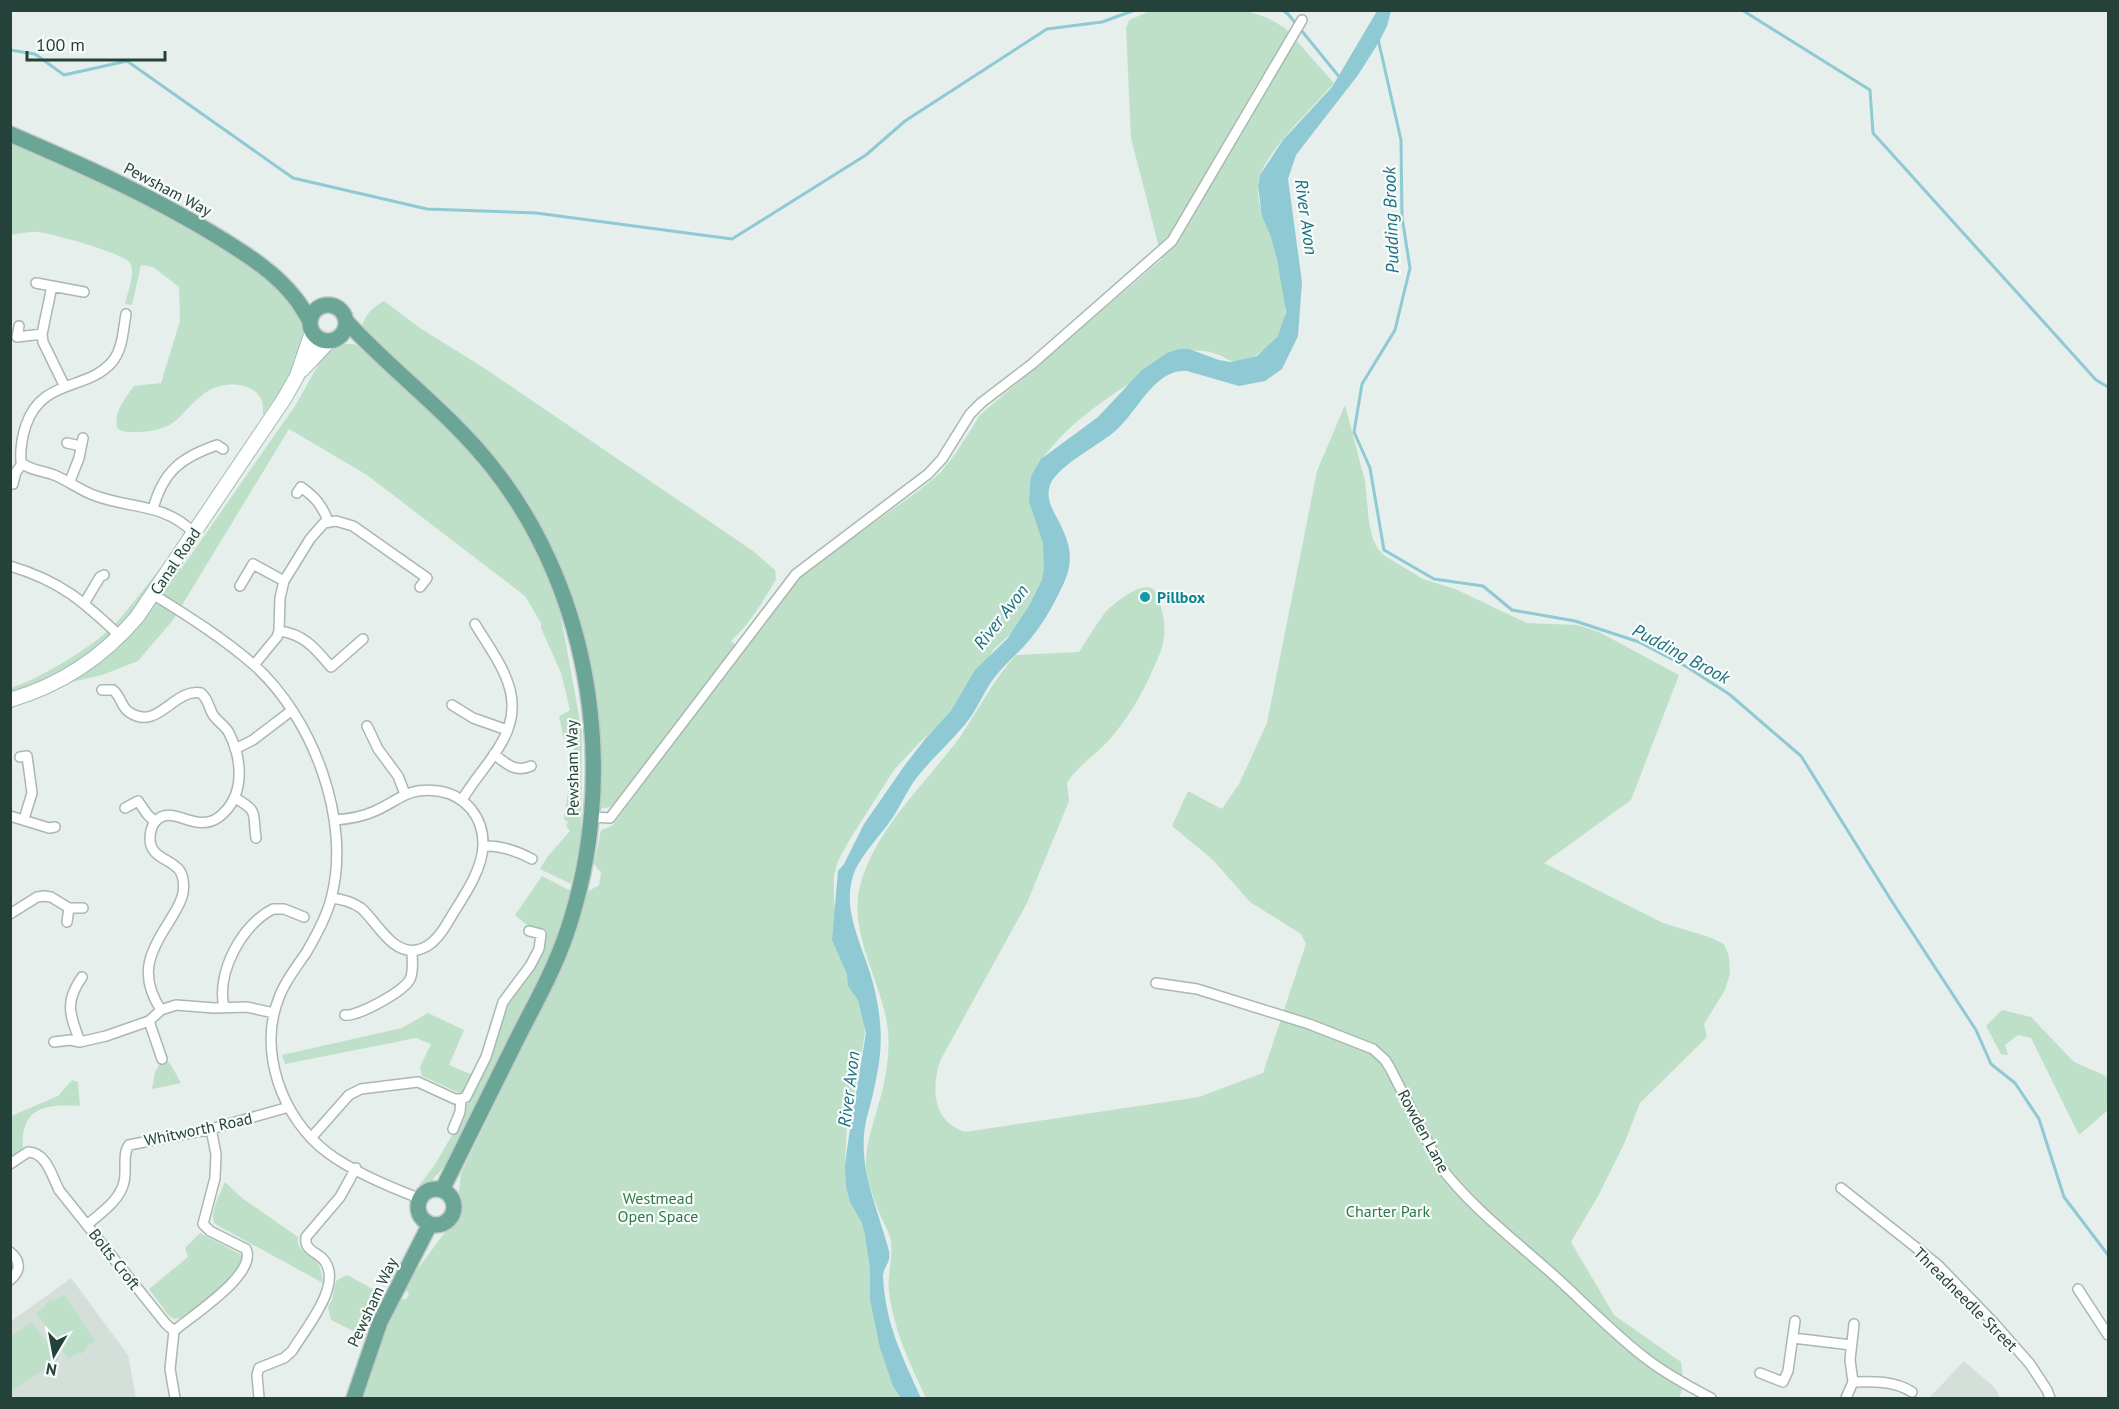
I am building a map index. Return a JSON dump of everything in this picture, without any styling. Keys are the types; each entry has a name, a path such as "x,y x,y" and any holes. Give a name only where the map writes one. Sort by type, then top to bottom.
{"main road":[{"name":"Pewsham Way","path":"10,134 80,164 186,216 248,255 272,274 295,298 311,327"},
{"name":"Pewsham Way","path":"295,298 320,306"},
{"path":"332,305 345,316 346,327 334,339 319,339 311,327 311,315 320,306 332,305"},
{"name":"Pewsham Way","path":"346,321 373,350 458,429 494,469 533,529 561,588 580,651 593,730 592,817 567,933 538,997 442,1190"},
{"name":"Pewsham Way","path":"334,339 373,350"},
{"path":"442,1190 451,1197 453,1214 446,1222 430,1224 421,1216 419,1204 421,1199 430,1191 442,1190"},
{"name":"Pewsham Way","path":"354,1398 380,1322 430,1224"}],"street":[{"path":"592,817 610,818 795,574 928,474 948,450 970,414 981,403 1032,364 1172,242 1302,20"},
{"path":"36,283 84,292"},
{"path":"52,286 42,334 49,356 65,387"},
{"path":"22,464 21,442 28,419 35,407 46,397 97,373 113,361 119,351 122,319"},
{"path":"19,326 16,341 42,334"},
{"name":"Canal Road","path":"10,700 62,680 121,637 154,595 280,407 297,376 311,327"},
{"name":"Canal Road","path":"297,376 334,339"},
{"path":"153,509 161,487 177,465 190,456 220,447 221,434"},
{"path":"10,439 21,442"},
{"path":"67,443 82,442 70,481"},
{"path":"22,464 70,481 103,499 153,509 183,523 194,533"},
{"path":"11,487 16,472 22,464"},
{"path":"300,488 320,503 328,521"},
{"path":"254,665 273,643 279,631 280,598 284,580 315,531 328,521 340,521 353,526 429,580 420,588"},
{"path":"240,586 254,562 284,580"},
{"path":"10,566 54,583 85,602 121,637"},
{"path":"85,602 99,575"},
{"path":"154,595 228,644 254,665 278,692 315,753 328,792 335,820 336,857 331,898 320,927 284,986 274,1013 271,1042 273,1062 278,1082 289,1107 311,1138 328,1153 421,1199"},
{"path":"462,800 494,754 507,730 512,704 511,688 507,677 479,638 475,624"},
{"path":"279,631 305,639 328,669 363,639"},
{"path":"102,690 113,690 118,694 125,709 141,716 161,712 185,694 201,693 216,718 229,732 235,749 239,781 235,798 221,814 207,823 198,823 174,815 163,817 155,822 150,838 153,849 161,858 181,872 184,885 181,901 160,926 147,975 151,992 161,1010"},
{"path":"235,749 253,740 291,711"},
{"path":"455,711 507,730"},
{"path":"367,726 378,749 401,781 405,794"},
{"path":"494,754 513,768 523,769 531,766"},
{"path":"20,757 27,756 32,793 24,819"},
{"path":"331,898 348,901 360,908 395,945 412,951 423,949 447,925 473,880 483,846 477,818 471,808 462,800 441,792 427,790 405,794 372,813 335,820"},
{"path":"235,798 251,808 254,813 256,835 244,831"},
{"path":"125,808 138,801 155,822"},
{"path":"10,816 24,819 51,831"},
{"path":"483,846 506,849 532,859"},
{"path":"10,914 37,897 45,896 69,908 83,908"},
{"path":"224,1007 224,984 237,942 268,911 292,907 304,917"},
{"path":"67,922 69,908"},
{"path":"453,1129 460,1112 461,1099 468,1093 486,1057 503,1002 530,966 539,949 541,934 529,931"},
{"path":"349,1017 406,986 411,976 412,951"},
{"path":"80,1042 70,1015 69,1002 72,984 82,977"},
{"name":"Rowden Lane","path":"1156,983 1197,989 1234,1000 1309,1024 1373,1049 1380,1054 1390,1068 1440,1166 1449,1178 1621,1338 1675,1379 1711,1398"},
{"path":"54,1042 70,1040 80,1042 149,1021 161,1010 182,1004 204,1008 246,1007 274,1013"},
{"path":"149,1021 158,1054"},
{"path":"311,1138 349,1095 361,1089 418,1082 461,1099"},
{"name":"Whitworth Road","path":"88,1224 116,1199 121,1191 126,1175 126,1152 129,1145 211,1129 289,1107"},
{"path":"175,1398 170,1369 174,1331 231,1285 239,1275 248,1255 248,1251 243,1247 210,1231 203,1224 215,1178 216,1154 211,1129"},
{"name":"Bolts Croft","path":"11,1163 28,1152 36,1153 50,1170 59,1190 174,1331"},
{"path":"258,1398 259,1368 284,1358 292,1351 328,1289 326,1263 307,1246 306,1237 340,1197 356,1168"},
{"name":"Threadneedle Street","path":"1841,1188 1938,1265 1993,1322 2030,1365 2050,1398"},
{"path":"10,1252 20,1266 17,1274 10,1280"},
{"path":"2078,1289 2109,1335"},
{"path":"1760,1373 1783,1382 1788,1371 1795,1321"},
{"path":"1846,1398 1853,1382 1851,1345 1854,1324"},
{"path":"1793,1338 1851,1345"},
{"path":"1853,1382 1887,1383 1904,1387 1912,1392"}],"shaded area":[{"path":"71,1278 128,1355 136,1398 11,1398 10,1322"},
{"path":"1964,1361 1995,1388 2000,1398 1929,1398"}],"green space":[{"name":"Westmead Open Space","path":"1244,10 1268,18 1285,28 1334,83 1293,127 1273,153 1265,164 1258,182 1260,206 1275,246 1284,288 1282,329 1277,338 1263,350 1240,362 1203,351 1175,354 1092,409 1051,448 1040,462 1052,581 1036,611 993,650 959,707 920,742 894,770 850,839 838,861 834,876 834,901 840,934 864,1014 865,1034 847,1124 845,1162 907,1398 359,1398 379,1338 397,1303 401,1299 406,1299 409,1294 406,1290 407,1283 455,1219 462,1204 459,1192 461,1173 569,952 587,892 599,885 601,873 594,864 601,830 612,826 798,577 940,473 956,453 980,415 1162,259 1131,138 1126,28 1129,20 1148,12"},
{"path":"11,140 174,217 261,271 290,301 302,317 306,328 306,341 295,369 263,415 262,401 255,392 242,386 228,385 208,391 179,418 164,427 133,432 117,428 118,411 134,386 161,383 180,321 179,287 153,267 141,265 132,305 125,304 132,267 125,259 46,233 11,235"},
{"path":"384,301 420,328 481,366 753,551 775,570 776,579 766,596 750,620 731,641 737,646 615,806 599,809 586,656 516,495 361,330 369,312"},
{"path":"340,344 354,344 370,354 451,428 489,473 510,503 548,574 558,601 582,732 581,839 571,884 540,869 570,831 566,826 568,822 564,819 570,778 574,778 574,741 564,740 559,716 570,710 561,673 541,628 541,623 525,596 367,475 289,429 173,620 138,661 102,675 11,696 11,688 67,660 108,631 167,560 181,569 295,406 323,354"},
{"name":"Charter Park","path":"1345,405 1365,481 1373,539 1385,556 1423,579 1455,589 1527,623 1577,625 1599,632 1679,675 1631,800 1544,863 1663,923 1724,944 1729,956 1730,973 1725,990 1704,1024 1707,1037 1640,1103 1624,1144 1598,1196 1571,1242 1614,1315 1681,1362 1684,1385 1679,1398 926,1398 899,1334 891,1306 890,1239 874,1198 867,1172 867,1148 884,1083 888,1048 885,1013 867,957 858,919 861,882 869,862 891,824 960,737 993,685 1016,655 1079,652 1113,605 1133,592 1146,587 1151,588 1158,597 1164,622 1164,641 1160,653 1144,688 1125,720 1067,783 1069,801 1027,903 940,1061 936,1083 937,1103 946,1120 965,1132 1199,1097 1263,1073 1306,944 1301,934 1250,902 1213,860 1172,826 1188,791 1222,809 1239,784 1267,723 1317,471"},
{"path":"542,876 571,891 547,963 515,1032 443,1168 428,1185 418,1187 434,1166 470,1098 422,1076 420,1067 431,1044 416,1038 285,1064 282,1055 402,1028 428,1013 464,1030 449,1065 480,1078 493,1054 505,1009 513,994 529,977 545,940 515,915"},
{"path":"2002,1010 2031,1017 2074,1062 2108,1079 2108,1110 2079,1135 2031,1038 2018,1035 2005,1045 2008,1055 2001,1054 1986,1026"},
{"path":"167,1061 181,1083 152,1089 155,1072 160,1063"},
{"path":"72,1080 78,1082 80,1106 46,1108 30,1116 23,1135 23,1149 11,1159 11,1116 58,1096"},
{"path":"225,1182 242,1198 298,1237 301,1249 318,1263 323,1283 215,1224 214,1209"},
{"path":"200,1233 244,1256 237,1274 215,1294 181,1318 174,1319 169,1316 149,1289 188,1257 185,1248"},
{"path":"347,1275 382,1294 363,1336 331,1320 328,1307 336,1281"},
{"path":"64,1294 95,1341 85,1348 86,1351 80,1354 79,1352 68,1359 36,1313 51,1299 53,1302"},
{"path":"32,1322 59,1359 11,1392 11,1336"}],"water":[{"path":"1377,11 1391,11 1379,42 1358,75 1296,155 1288,179 1302,282 1298,336 1282,369 1265,381 1239,386 1187,371 1175,372 1155,384 1114,432 1058,473 1049,489 1049,497 1066,537 1070,563 1057,598 1031,638 994,678 970,718 914,781 891,820 860,861 853,876 850,890 852,918 874,987 881,1038 879,1062 865,1129 865,1165 889,1251 889,1259 883,1276 887,1309 907,1368 921,1398 901,1398 893,1386 880,1348 870,1299 870,1268 865,1235 862,1223 850,1202 846,1187 845,1165 866,1033 858,1000 848,986 847,974 832,940 838,871 844,864 864,824 905,765 951,711 975,670 1008,638 1042,580 1043,544 1029,501 1031,476 1041,459 1098,417 1142,370 1167,353 1189,349 1231,362 1257,356 1278,336 1286,312 1277,259 1262,216 1258,186 1260,175 1283,140 1332,87"}],"waterway":[{"path":"10,50 35,54 64,75 127,61 293,178 427,209 536,213 732,239 866,155 905,121 1047,29 1102,22 1135,10"},
{"path":"1282,10 1288,14 1341,79"},
{"path":"1742,10 1870,90 1873,133 2096,380 2108,387"},
{"name":"Pudding Brook","path":"1378,39 1401,140 1402,217 1410,268 1395,330 1362,384 1354,432 1370,468 1384,550 1434,579 1483,586 1512,610 1575,621 1639,642 1687,667 1729,694 1801,756 1976,1030 1991,1064 2015,1083 2039,1119 2064,1197 2108,1255"}],"place":[{"name":"Pillbox","path":"1145,597"}],"water label":[{"name":"River Avon","path":"1306,217"},
{"name":"River Avon","path":"1001,617"},
{"name":"River Avon","path":"849,1089"}]}
